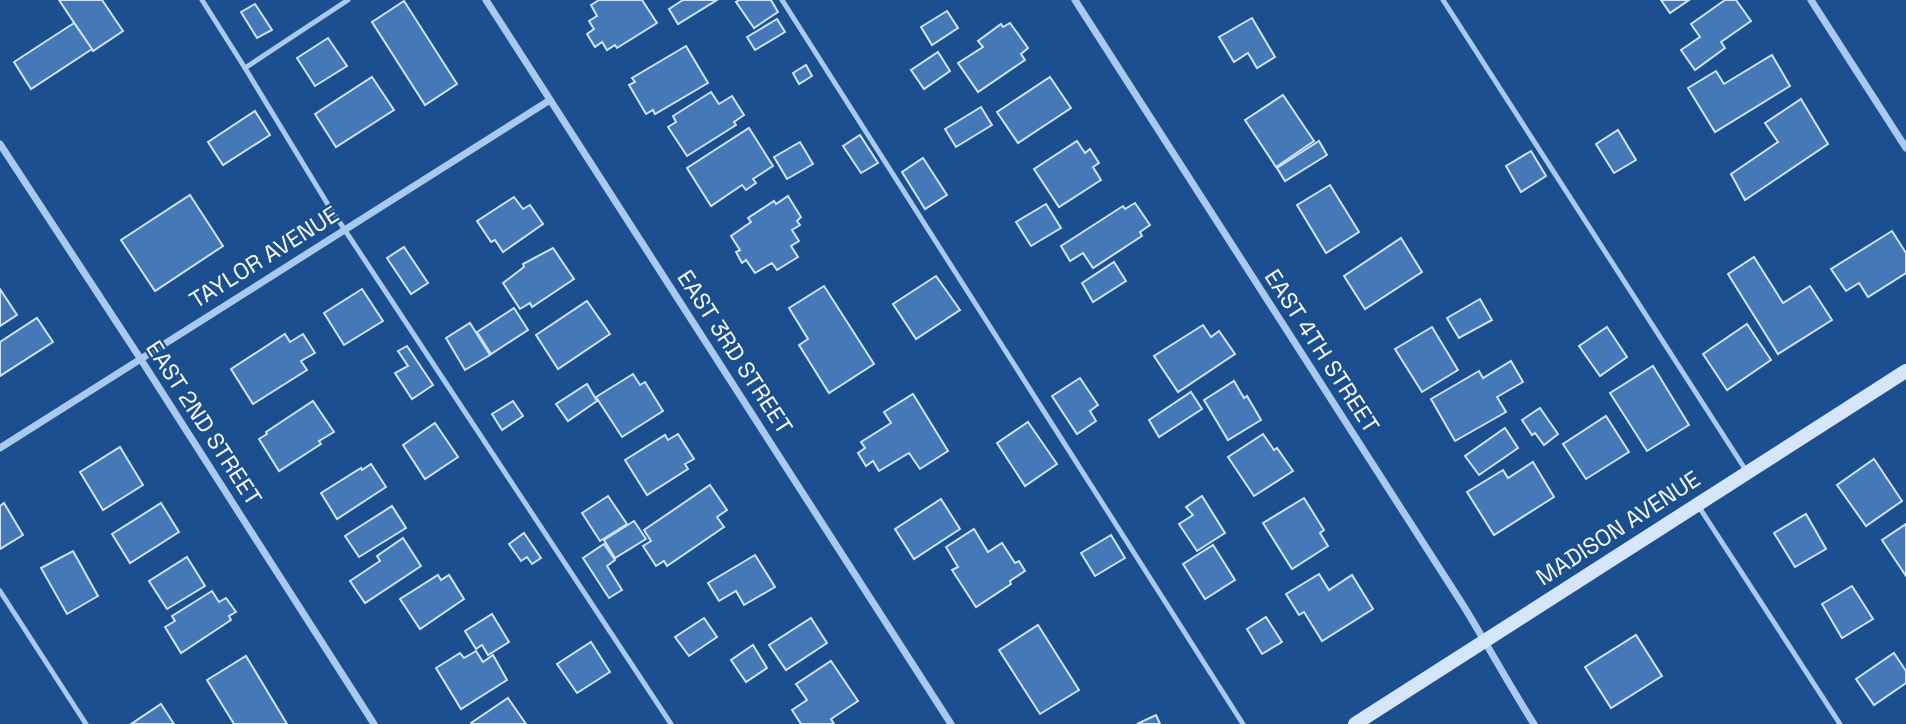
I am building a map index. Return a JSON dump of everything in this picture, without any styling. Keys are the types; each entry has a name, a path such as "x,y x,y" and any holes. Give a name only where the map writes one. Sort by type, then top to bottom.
{"main road":[{"name":"MADISON AVENUE","path":"1355,724 1906,371"}],"street":[{"name":"EAST 3RD STREET","path":"486,0 951,724"},
{"name":"EAST 4TH STREET","path":"1075,0 1485,640 1499,670 1534,724"},
{"path":"1811,0 1906,148"},
{"name":"TAYLOR AVENUE","path":"0,448 550,100"},
{"name":"EAST 2ND STREET","path":"0,144 374,724"}],"lane":[{"path":"202,0 327,203 671,724"},
{"path":"246,68 348,0"},
{"path":"782,0 1243,724"},
{"path":"1443,0 1747,472"},
{"path":"1697,504 1840,724"},
{"path":"0,592 86,724"}],"building":[{"path":"59,0 102,0 123,31 93,51"},
{"path":"599,0 642,0 657,23 617,48 615,45 607,50 602,42 595,47 587,34 594,29 589,21 597,16 591,5"},
{"path":"683,0 717,0 678,24 669,9"},
{"path":"771,0 778,12 754,28 736,2"},
{"path":"1661,0 1689,0 1670,13"},
{"path":"1725,0 1736,0 1751,21 1721,42 1725,48 1695,70 1681,50 1700,37 1691,24"},
{"path":"404,1 457,84 425,105 372,22"},
{"path":"255,4 272,30 257,38 241,12"},
{"path":"947,11 958,28 932,45 921,27"},
{"path":"1252,18 1275,57 1257,68 1248,53 1234,62 1219,37"},
{"path":"777,19 785,32 755,50 747,37"},
{"path":"74,23 92,49 31,89 14,62"},
{"path":"1010,23 1028,48 1021,54 1025,60 978,92 958,63 983,47 978,41 1001,24 1003,27"},
{"path":"328,38 347,66 315,86 297,58"},
{"path":"686,46 708,83 655,114 653,110 646,114 629,85 635,82 632,78"},
{"path":"938,52 950,71 924,89 911,70"},
{"path":"1772,55 1790,86 1715,132 1688,88 1716,71 1724,84"},
{"path":"806,65 812,76 799,84 793,73"},
{"path":"372,77 394,110 336,147 315,114"},
{"path":"1050,77 1071,108 1018,143 997,112"},
{"path":"711,92 719,104 732,96 744,115 734,122 736,125 687,156 668,127 676,122 673,116"},
{"path":"1283,95 1314,141 1276,167 1245,120"},
{"path":"1801,99 1828,144 1745,200 1731,174 1778,142 1765,123"},
{"path":"981,107 992,125 956,147 945,129"},
{"path":"255,111 270,135 223,165 208,142"},
{"path":"749,128 773,166 753,179 756,183 746,190 742,185 711,206 687,168"},
{"path":"1618,130 1636,160 1614,173 1596,144"},
{"path":"860,135 878,163 861,173 843,146"},
{"path":"1077,141 1085,153 1090,149 1099,163 1093,167 1101,180 1059,207 1034,169"},
{"path":"1319,141 1327,155 1285,181 1277,168"},
{"path":"800,142 813,164 787,179 774,157"},
{"path":"1531,151 1546,176 1521,192 1506,166"},
{"path":"923,158 947,195 925,209 902,172"},
{"path":"1330,185 1359,232 1326,253 1297,205"},
{"path":"190,195 223,246 155,291 121,240"},
{"path":"788,196 801,217 797,221 800,225 792,230 799,241 791,246 798,257 777,270 772,263 755,273 746,260 742,263 736,252 740,250 731,236 751,222 748,218 774,201 776,204"},
{"path":"514,197 523,209 530,205 543,224 503,252 495,240 491,242 477,221"},
{"path":"1135,203 1150,225 1140,232 1142,236 1093,268 1083,253 1070,261 1061,246 1123,206 1125,209"},
{"path":"1046,204 1061,228 1031,246 1016,222"},
{"path":"1892,231 1906,253 1906,273 1868,297 1859,283 1846,291 1831,269"},
{"path":"1401,238 1422,272 1365,309 1344,276"},
{"path":"404,247 428,283 411,294 387,258"},
{"path":"553,248 574,279 532,307 530,303 520,309 503,283 524,267 523,264"},
{"path":"1754,257 1783,303 1810,286 1832,320 1778,354 1728,274"},
{"path":"1114,262 1126,281 1093,302 1082,283"},
{"path":"936,276 960,310 916,339 893,304"},
{"path":"824,286 874,364 829,393 799,345 808,339 789,308"},
{"path":"0,289 17,315 0,326"},
{"path":"362,289 383,321 344,345 324,313"},
{"path":"1480,299 1492,320 1459,338 1447,318"},
{"path":"587,301 610,334 558,369 536,335"},
{"path":"514,308 528,330 491,354 477,332"},
{"path":"37,318 53,342 0,376 0,342"},
{"path":"470,323 490,355 465,370 446,338"},
{"path":"1747,324 1771,360 1727,390 1703,354"},
{"path":"1203,325 1211,337 1219,331 1235,354 1178,392 1154,356"},
{"path":"1432,327 1458,370 1422,392 1395,349"},
{"path":"1607,327 1627,357 1600,376 1579,346"},
{"path":"285,334 290,342 303,334 315,353 301,361 307,370 253,404 231,369"},
{"path":"407,346 433,385 412,399 395,373 408,366 398,351"},
{"path":"1511,361 1523,382 1497,397 1506,412 1455,441 1431,399 1479,371 1483,378"},
{"path":"1653,366 1689,425 1647,451 1610,393"},
{"path":"633,374 640,385 645,382 663,411 622,437 596,397"},
{"path":"1080,378 1098,405 1090,411 1096,421 1077,434 1052,396"},
{"path":"1234,381 1244,398 1247,396 1261,420 1228,440 1204,400"},
{"path":"587,384 597,401 568,421 556,404"},
{"path":"1191,392 1202,409 1159,437 1149,420"},
{"path":"913,394 948,451 920,469 909,453 879,471 873,461 866,466 858,453 865,448 861,442 891,423 884,412"},
{"path":"313,401 334,432 319,441 321,444 279,471 259,439"},
{"path":"513,401 523,416 502,430 492,414"},
{"path":"1540,408 1558,434 1544,445 1535,433 1532,435 1522,420"},
{"path":"1606,416 1629,452 1586,479 1563,444"},
{"path":"1028,422 1057,464 1025,486 997,443"},
{"path":"435,423 458,457 425,479 403,445"},
{"path":"1505,428 1518,448 1479,475 1465,456"},
{"path":"678,434 694,459 685,464 688,469 647,495 625,460 665,435 668,440"},
{"path":"1263,434 1293,471 1254,496 1228,457"},
{"path":"120,447 143,485 103,510 80,472"},
{"path":"1874,459 1902,501 1866,526 1837,485"},
{"path":"1533,462 1554,497 1494,535 1467,492 1503,470 1508,478"},
{"path":"371,464 386,487 337,519 321,493"},
{"path":"710,485 727,510 717,517 724,527 667,566 664,561 656,566 643,546 651,541 644,530"},
{"path":"608,496 627,524 600,541 582,513"},
{"path":"1202,496 1225,533 1197,551 1179,524 1193,515 1186,507"},
{"path":"1304,498 1324,530 1320,533 1328,546 1292,569 1263,523"},
{"path":"941,499 960,529 914,559 895,529"},
{"path":"4,503 23,535 0,549 0,506"},
{"path":"161,503 179,532 130,563 112,534"},
{"path":"392,506 406,528 359,557 345,536"},
{"path":"1806,514 1826,549 1795,567 1774,533"},
{"path":"634,521 646,539 615,558 604,540"},
{"path":"1906,524 1906,576 1882,540"},
{"path":"974,529 988,552 1002,543 1015,563 1019,561 1025,571 1010,581 1011,584 976,607 952,570 958,567 946,547"},
{"path":"524,533 541,558 532,564 527,557 521,561 509,544"},
{"path":"1111,535 1125,558 1095,576 1081,553"},
{"path":"403,538 421,566 365,603 350,581 380,561 377,556"},
{"path":"604,544 615,560 607,566 622,590 609,598 583,558"},
{"path":"1213,545 1235,580 1205,599 1183,564"},
{"path":"73,551 98,596 67,614 41,568"},
{"path":"755,555 775,587 744,605 736,591 719,601 708,583"},
{"path":"187,557 205,586 167,609 149,581"},
{"path":"1319,574 1329,590 1352,575 1373,609 1322,641 1304,612 1299,615 1286,594"},
{"path":"438,575 441,580 449,575 464,599 420,629 400,599"},
{"path":"1852,586 1873,619 1842,638 1822,604"},
{"path":"212,591 219,602 226,598 236,612 229,616 231,620 181,653 165,627 175,621 172,616"},
{"path":"492,614 509,642 488,655 482,645 476,649 465,631"},
{"path":"1266,617 1282,642 1262,654 1247,629"},
{"path":"704,618 717,637 689,656 675,637"},
{"path":"811,618 827,643 786,670 769,645"},
{"path":"1038,625 1079,690 1040,714 999,650"},
{"path":"1636,635 1662,676 1611,708 1585,667"},
{"path":"591,642 610,672 577,693 557,664"},
{"path":"753,645 767,668 746,682 731,660"},
{"path":"476,651 483,662 493,655 507,680 461,709 436,668 460,653 464,658"},
{"path":"1894,653 1906,671 1906,683 1874,705 1856,679"},
{"path":"246,656 287,724 234,724 207,680"},
{"path":"831,661 858,701 831,719 834,724 801,724 792,710 807,700 796,684"},
{"path":"508,698 526,724 471,724 471,723"},
{"path":"161,704 174,724 131,724"},
{"path":"1156,715 1160,724 1137,724"}]}
